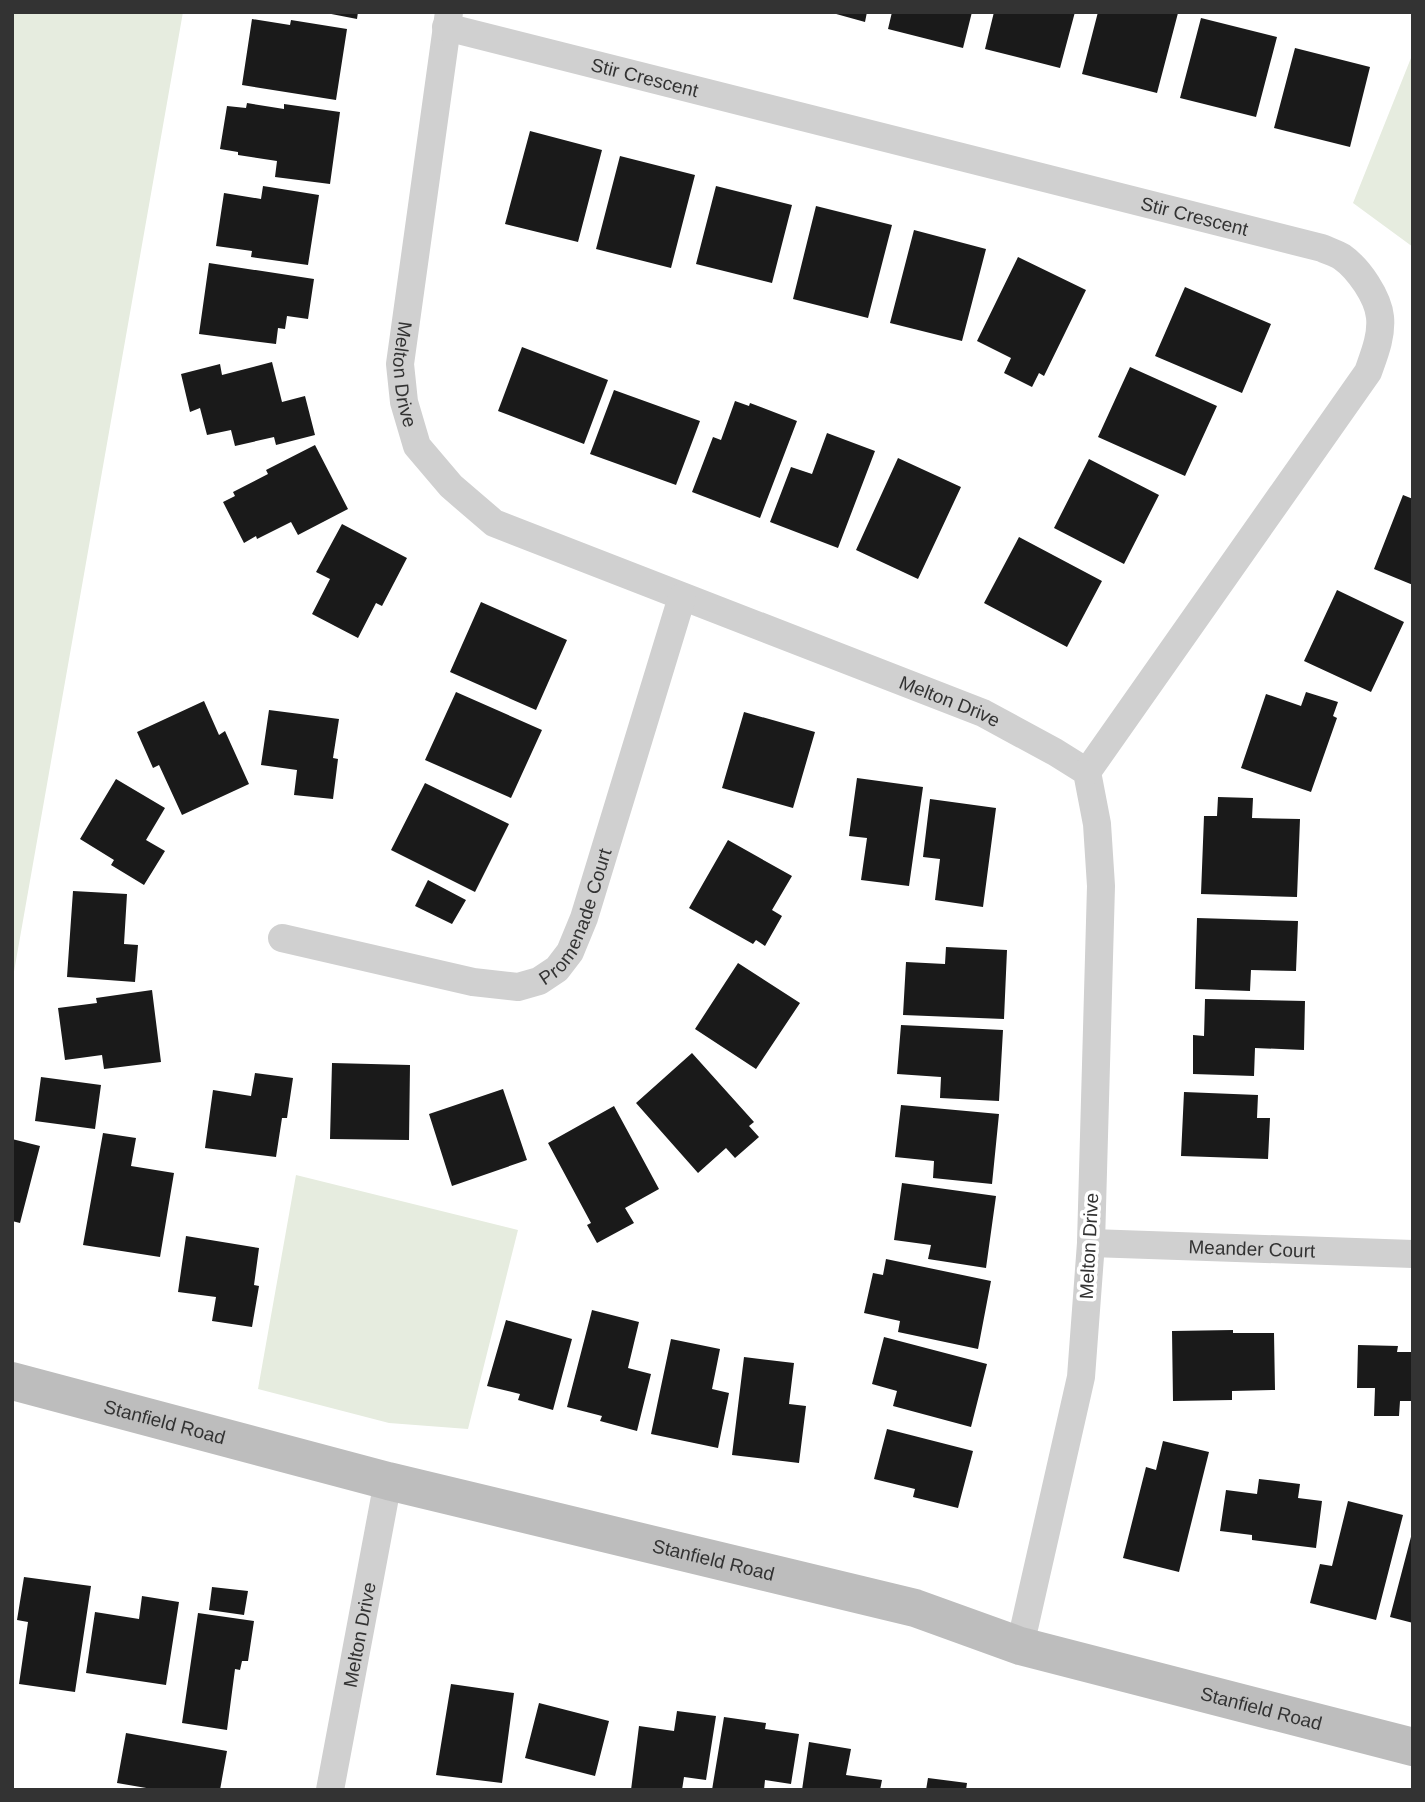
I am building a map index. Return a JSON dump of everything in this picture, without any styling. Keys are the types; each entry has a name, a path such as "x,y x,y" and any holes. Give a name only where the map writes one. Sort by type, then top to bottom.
{"street":[{"name":"Melton Drive","path":"447,19 401,364 404,402 417,446 450,486 494,523 983,713 1087,772 1097,824 1101,886 1091,1243 1081,1377 1020,1646"},
{"name":"Stir Crescent","path":"447,19 1322,248 1343,258 1365,281 1374,295 1380,317 1379,337 1368,372 1087,772"},
{"name":"Promenade Court","path":"282,938 508,988 529,985 557,969 570,953 584,918 682,597"},
{"name":"Meander Court","path":"1091,1243 1413,1254"},
{"name":"Stanfield Road","path":"12,1381 388,1481 915,1608 1020,1646 1413,1747"},
{"name":"Melton Drive","path":"330,1790 388,1481"}],"shaded area":[{"path":"12,12 183,12 12,983"},
{"path":"1413,53 1413,247 1353,203"},
{"path":"296,1175 518,1230 468,1429 389,1423 258,1389"}],"building":[{"path":"321,12 358,12 357,19"},
{"path":"829,12 867,12 865,22"},
{"path":"892,12 972,12 963,48 888,29"},
{"path":"994,12 1075,12 1060,68 985,49"},
{"path":"1098,12 1178,13 1157,93 1082,74"},
{"path":"1201,18 1277,37 1256,117 1180,98"},
{"path":"252,19 290,25 291,20 347,29 336,100 242,85"},
{"path":"1295,48 1370,67 1350,147 1274,128"},
{"path":"247,103 284,109 284,104 340,112 330,184 275,177 277,161 238,155 238,152 220,149 227,106 246,108"},
{"path":"530,131 602,150 578,242 505,224"},
{"path":"620,156 695,175 671,268 596,249"},
{"path":"263,186 319,195 308,265 251,257 252,251 216,246 224,193 261,199"},
{"path":"716,186 792,205 772,283 696,264"},
{"path":"816,206 892,225 868,318 793,299"},
{"path":"914,230 986,249 962,341 890,323"},
{"path":"1018,257 1086,290 1044,376 1039,373 1032,387 1004,373 1011,358 977,341"},
{"path":"209,263 314,279 308,319 287,316 285,329 278,328 276,344 199,334"},
{"path":"1185,287 1271,324 1242,393 1155,356"},
{"path":"522,347 608,380 584,444 498,411"},
{"path":"272,362 282,402 305,396 315,435 276,445 274,437 235,446 231,430 207,435 200,408 190,412 181,374 220,364 222,375"},
{"path":"1130,367 1217,406 1185,476 1098,437"},
{"path":"614,390 700,421 676,485 590,454"},
{"path":"735,401 749,406 750,403 797,421 760,518 692,492 713,437 721,440"},
{"path":"827,433 875,451 838,548 770,522 791,467 812,474"},
{"path":"315,445 348,509 298,535 291,522 244,543 223,502 235,496 233,492 268,474 266,470"},
{"path":"898,458 961,487 918,579 856,550"},
{"path":"1089,459 1159,495 1124,564 1054,528"},
{"path":"1403,495 1413,499 1413,585 1374,569"},
{"path":"342,524 407,558 382,606 376,603 358,638 312,614 330,579 316,572"},
{"path":"1019,537 1102,581 1067,647 984,603"},
{"path":"1337,590 1404,622 1371,692 1304,661"},
{"path":"481,602 567,640 536,710 450,672"},
{"path":"456,692 542,730 511,798 425,760"},
{"path":"1306,692 1338,702 1333,716 1337,718 1311,792 1241,768 1266,694 1301,706"},
{"path":"204,701 219,735 225,731 249,784 182,815 159,765 153,768 137,732"},
{"path":"269,710 339,719 333,758 338,759 333,799 294,795 297,770 261,765"},
{"path":"744,712 815,732 793,808 722,788"},
{"path":"857,778 923,787 909,886 861,880 867,838 849,836"},
{"path":"116,779 165,808 146,840 165,851 144,885 111,865 114,860 80,839"},
{"path":"425,783 509,824 475,892 391,850"},
{"path":"1218,797 1253,798 1252,818 1300,819 1297,897 1201,894 1204,816 1217,816"},
{"path":"930,799 996,808 983,907 935,900 940,859 923,857"},
{"path":"728,840 792,876 772,910 782,916 765,946 756,940 753,944 689,908"},
{"path":"428,880 466,900 452,924 415,906"},
{"path":"73,891 127,894 124,944 138,945 135,982 67,977"},
{"path":"1197,918 1298,921 1296,971 1251,970 1250,991 1195,989"},
{"path":"946,947 1007,950 1004,1019 903,1015 906,962 945,964"},
{"path":"738,963 800,1003 756,1069 695,1029"},
{"path":"152,990 161,1062 104,1069 102,1055 65,1060 58,1008 97,1003 96,998"},
{"path":"1205,999 1305,1001 1304,1050 1255,1048 1254,1076 1193,1074 1193,1035 1204,1036"},
{"path":"901,1025 1003,1030 999,1101 940,1098 941,1077 897,1074"},
{"path":"692,1053 754,1122 749,1126 759,1137 735,1158 726,1148 698,1173 636,1103"},
{"path":"332,1063 410,1065 409,1140 330,1139"},
{"path":"255,1073 293,1078 287,1118 282,1118 276,1157 205,1148 213,1090 251,1096"},
{"path":"41,1077 101,1085 95,1129 35,1121"},
{"path":"503,1089 527,1160 452,1186 429,1114"},
{"path":"1184,1092 1258,1095 1257,1118 1270,1118 1268,1159 1181,1156"},
{"path":"901,1105 999,1114 992,1184 933,1178 934,1161 895,1157"},
{"path":"614,1106 659,1189 625,1208 634,1223 597,1243 587,1225 591,1223 548,1143"},
{"path":"103,1133 136,1138 131,1166 174,1173 160,1257 83,1245"},
{"path":"12,1139 40,1146 20,1223 12,1221"},
{"path":"902,1183 996,1196 986,1268 928,1259 931,1245 894,1240"},
{"path":"186,1236 259,1248 254,1285 259,1286 252,1327 212,1321 216,1297 178,1292"},
{"path":"886,1259 991,1281 978,1349 898,1332 900,1321 864,1313 873,1273 883,1275"},
{"path":"592,1310 639,1322 628,1368 651,1374 637,1431 600,1421 602,1416 567,1407"},
{"path":"506,1320 572,1339 553,1410 518,1400 520,1394 487,1386"},
{"path":"1233,1330 1233,1333 1274,1333 1275,1390 1232,1391 1232,1400 1173,1401 1172,1331"},
{"path":"884,1337 987,1364 971,1427 893,1406 897,1391 872,1384"},
{"path":"671,1339 720,1349 712,1389 729,1393 718,1448 651,1434"},
{"path":"1358,1345 1398,1346 1397,1352 1413,1352 1413,1401 1400,1401 1399,1416 1374,1416 1375,1388 1357,1388"},
{"path":"744,1357 794,1363 789,1404 806,1406 799,1463 732,1455"},
{"path":"887,1429 973,1451 958,1508 913,1497 915,1489 874,1479"},
{"path":"1163,1441 1209,1452 1179,1572 1123,1558 1146,1467 1156,1470"},
{"path":"1259,1479 1300,1484 1298,1498 1322,1501 1316,1548 1252,1540 1252,1535 1220,1531 1226,1490 1257,1494"},
{"path":"1348,1501 1403,1515 1376,1620 1310,1603 1320,1564 1332,1566"},
{"path":"1413,1533 1413,1623 1390,1617"},
{"path":"24,1577 91,1586 75,1692 19,1684 28,1622 17,1620"},
{"path":"212,1587 248,1591 244,1615 209,1610"},
{"path":"142,1596 179,1602 166,1685 86,1673 95,1612 139,1619"},
{"path":"198,1613 254,1621 248,1661 242,1661 240,1670 235,1669 227,1730 182,1723"},
{"path":"451,1684 514,1693 502,1783 436,1775"},
{"path":"539,1703 609,1721 595,1776 525,1758"},
{"path":"677,1711 716,1716 706,1780 684,1777 682,1790 631,1790 639,1726 674,1731"},
{"path":"724,1717 766,1723 765,1729 799,1734 791,1784 765,1780 764,1790 712,1790"},
{"path":"126,1733 227,1751 220,1790 158,1790 117,1783"},
{"path":"809,1742 851,1749 846,1775 882,1780 880,1790 802,1790"},
{"path":"928,1778 967,1783 966,1790 926,1790"}]}
